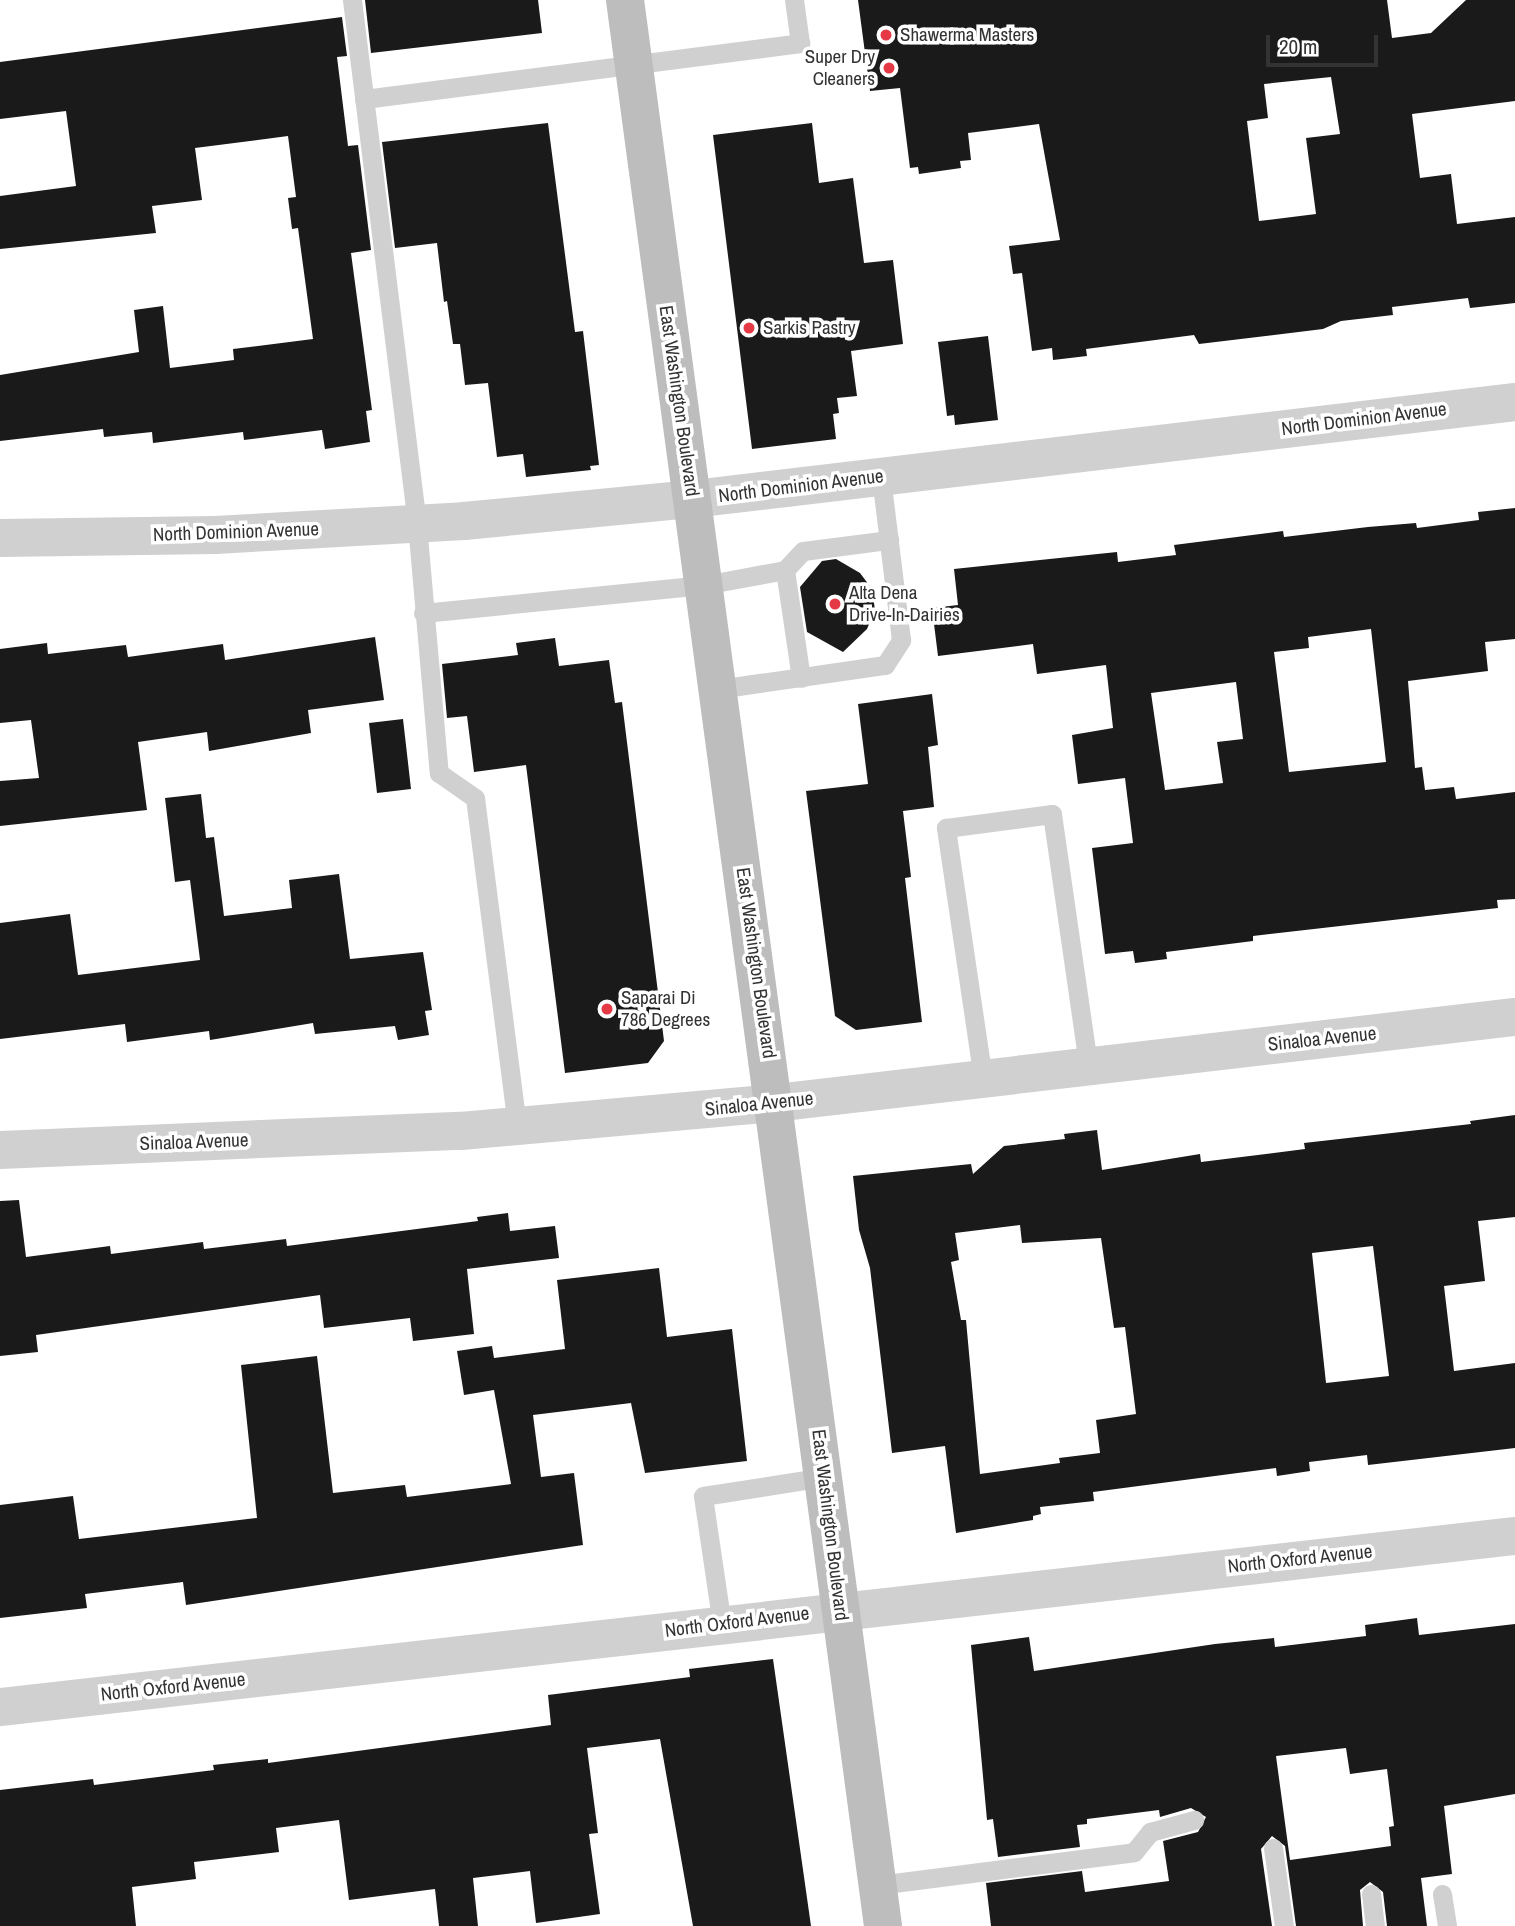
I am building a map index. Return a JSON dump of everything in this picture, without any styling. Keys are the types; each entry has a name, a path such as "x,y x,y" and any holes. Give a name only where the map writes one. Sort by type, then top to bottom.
{"main road":[{"name":"East Washington Boulevard","path":"625,0 775,1103 883,1926"}],"street":[{"name":"North Dominion Avenue","path":"0,537 215,535 417,524 692,499 1515,402"},
{"name":"Sinaloa Avenue","path":"0,1150 461,1131 775,1103 1515,1017"},
{"name":"North Oxford Avenue","path":"0,1707 722,1625 841,1609 1515,1536"}],"lane":[{"path":"352,0 417,524 439,773 475,798 517,1125"},
{"path":"364,99 633,62 800,43 794,0"},
{"path":"719,689 886,665 901,640 881,476"},
{"path":"423,612 704,585 785,570 803,551 889,540"},
{"path":"785,570 801,678"},
{"path":"983,1079 946,828 1052,814 1088,1065"},
{"path":"722,1625 703,1496 824,1477"},
{"path":"878,1885 1133,1852 1150,1832 1194,1820"},
{"path":"1273,1848 1284,1926"},
{"path":"1371,1894 1375,1926"},
{"path":"1442,1894 1447,1926"}],"building":[{"path":"365,0 538,0 542,33 371,53"},
{"path":"858,0 1387,0 1392,38 1431,33 1466,0 1515,0 1515,101 1412,114 1420,178 1451,174 1457,224 1515,217 1515,303 1470,308 1468,298 1392,307 1393,315 1341,321 1323,329 1199,344 1194,335 1086,349 1087,356 1053,360 1052,348 1032,351 1022,273 1013,274 1009,246 1060,240 1039,124 968,133 971,160 960,161 961,168 919,174 918,167 910,168 900,88 870,91","holes":["1331,77 1340,134 1306,138 1316,214 1259,221 1247,121 1268,118 1264,84"]},
{"path":"342,17 347,56 337,57 348,146 358,145 371,250 351,253 372,410 366,411 370,442 325,449 322,430 244,440 243,432 153,443 152,432 104,437 103,429 0,441 0,375 139,352 134,310 163,306 170,368 234,360 233,349 313,339 298,228 292,229 288,198 296,197 288,136 195,148 202,200 152,206 156,233 0,249 0,196 76,186 66,111 0,119 0,62"},
{"path":"548,123 575,332 583,331 599,465 590,466 591,470 526,477 523,454 497,457 488,383 465,385 460,344 453,344 447,301 444,302 437,243 395,248 382,142"},
{"path":"812,123 819,183 853,178 864,263 893,260 903,344 851,351 857,396 837,398 839,413 833,414 836,439 752,449 713,135"},
{"path":"988,336 998,420 955,425 954,415 947,416 938,342"},
{"path":"1515,508 1515,639 1485,642 1488,671 1408,681 1415,768 1422,767 1425,790 1454,787 1456,799 1515,792 1515,899 1497,900 1498,908 1253,936 1253,941 1166,952 1167,959 1135,963 1133,951 1105,954 1092,848 1133,843 1125,778 1078,784 1072,735 1113,728 1106,665 1037,674 1033,644 938,656 932,608 958,605 954,569 1117,552 1118,562 1176,555 1174,545 1283,531 1284,537 1416,523 1417,528 1479,520 1478,512","holes":["1371,629 1386,762 1289,772 1274,652 1309,648 1308,637","1236,682 1243,739 1217,742 1223,783 1165,790 1151,693"]},
{"path":"836,559 860,573 872,589 875,610 867,629 843,652 807,632 800,587 822,561"},
{"path":"375,637 384,700 308,710 311,733 209,751 207,732 138,742 147,810 0,826 0,781 39,778 31,720 0,723 0,649 47,643 48,654 126,645 128,657 223,644 225,660"},
{"path":"555,638 559,666 609,660 615,703 622,702 664,1041 648,1063 565,1073 526,765 474,772 467,716 447,718 442,664 518,655 516,643"},
{"path":"932,694 938,745 928,747 934,807 903,811 911,877 905,878 922,1022 856,1030 835,1016 806,791 868,784 858,704"},
{"path":"403,719 411,789 377,793 369,723"},
{"path":"201,794 206,838 214,837 224,916 292,908 289,880 339,874 350,959 423,952 432,1010 425,1011 429,1035 398,1040 395,1026 315,1034 313,1023 210,1040 209,1031 127,1042 125,1024 0,1039 0,923 70,914 78,975 200,960 190,880 175,882 165,798"},
{"path":"1515,1115 1515,1217 1478,1221 1485,1281 1444,1286 1454,1371 1515,1363 1515,1448 1368,1465 1367,1455 1309,1462 1310,1471 1277,1476 1276,1468 1093,1492 1094,1501 1040,1507 1041,1514 1033,1516 1033,1520 956,1533 945,1446 892,1453 870,1268 859,1230 853,1176 971,1164 973,1174 1004,1146 1065,1139 1064,1134 1097,1130 1102,1170 1200,1154 1201,1162 1305,1149 1304,1143 1471,1124 1470,1121","holes":["1020,1225 1022,1243 1101,1238 1114,1328 1125,1327 1136,1414 1096,1420 1100,1453 1059,1458 1060,1463 980,1474 966,1320 961,1320 951,1262 959,1260 955,1233","1373,1246 1389,1376 1326,1383 1312,1253"]},
{"path":"19,1200 26,1257 110,1246 111,1254 203,1242 204,1249 286,1239 287,1246 478,1221 477,1217 508,1213 510,1231 555,1226 559,1258 467,1269 474,1334 413,1341 410,1318 324,1328 320,1295 36,1335 38,1352 0,1356 0,1201"},
{"path":"659,1268 667,1337 732,1329 747,1461 645,1473 631,1403 533,1415 541,1477 574,1473 583,1545 186,1605 183,1582 85,1594 87,1608 0,1618 0,1505 73,1496 79,1539 257,1518 241,1365 317,1356 333,1493 405,1485 407,1497 511,1484 494,1390 464,1395 457,1351 492,1346 494,1358 565,1349 557,1280"},
{"path":"1417,1618 1419,1635 1515,1624 1515,1794 1444,1806 1452,1874 1421,1878 1427,1926 1387,1926 1383,1892 1370,1882 1360,1890 1363,1926 1296,1926 1285,1846 1272,1836 1261,1849 1272,1926 991,1926 986,1883 1082,1871 1085,1892 1169,1881 1163,1841 1198,1832 1206,1817 1191,1808 1160,1817 1159,1810 1087,1819 1087,1824 1077,1825 1080,1847 998,1857 993,1819 987,1820 971,1645 1029,1637 1034,1671 1215,1644 1274,1638 1275,1647 1366,1636 1365,1625","holes":["1346,1748 1350,1774 1387,1769 1394,1826 1389,1827 1391,1846 1290,1860 1276,1756"]},
{"path":"773,1659 811,1926 693,1926 660,1739 587,1748 598,1833 589,1834 600,1914 536,1923 530,1871 473,1878 478,1926 439,1926 435,1889 349,1900 339,1820 276,1828 279,1852 194,1862 196,1879 132,1887 136,1926 0,1926 0,1790 93,1779 94,1785 214,1770 213,1765 268,1759 268,1763 551,1725 548,1695 690,1677 689,1669"}],"place":[{"name":"Shawerma Masters","path":"886,35"},
{"name":"Super Dry Cleaners","path":"889,68"},
{"name":"Sarkis Pastry","path":"749,328"},
{"name":"Alta Dena Drive-In-Dairies","path":"835,604"},
{"name":"Saparai Di 786 Degrees","path":"607,1009"}]}
